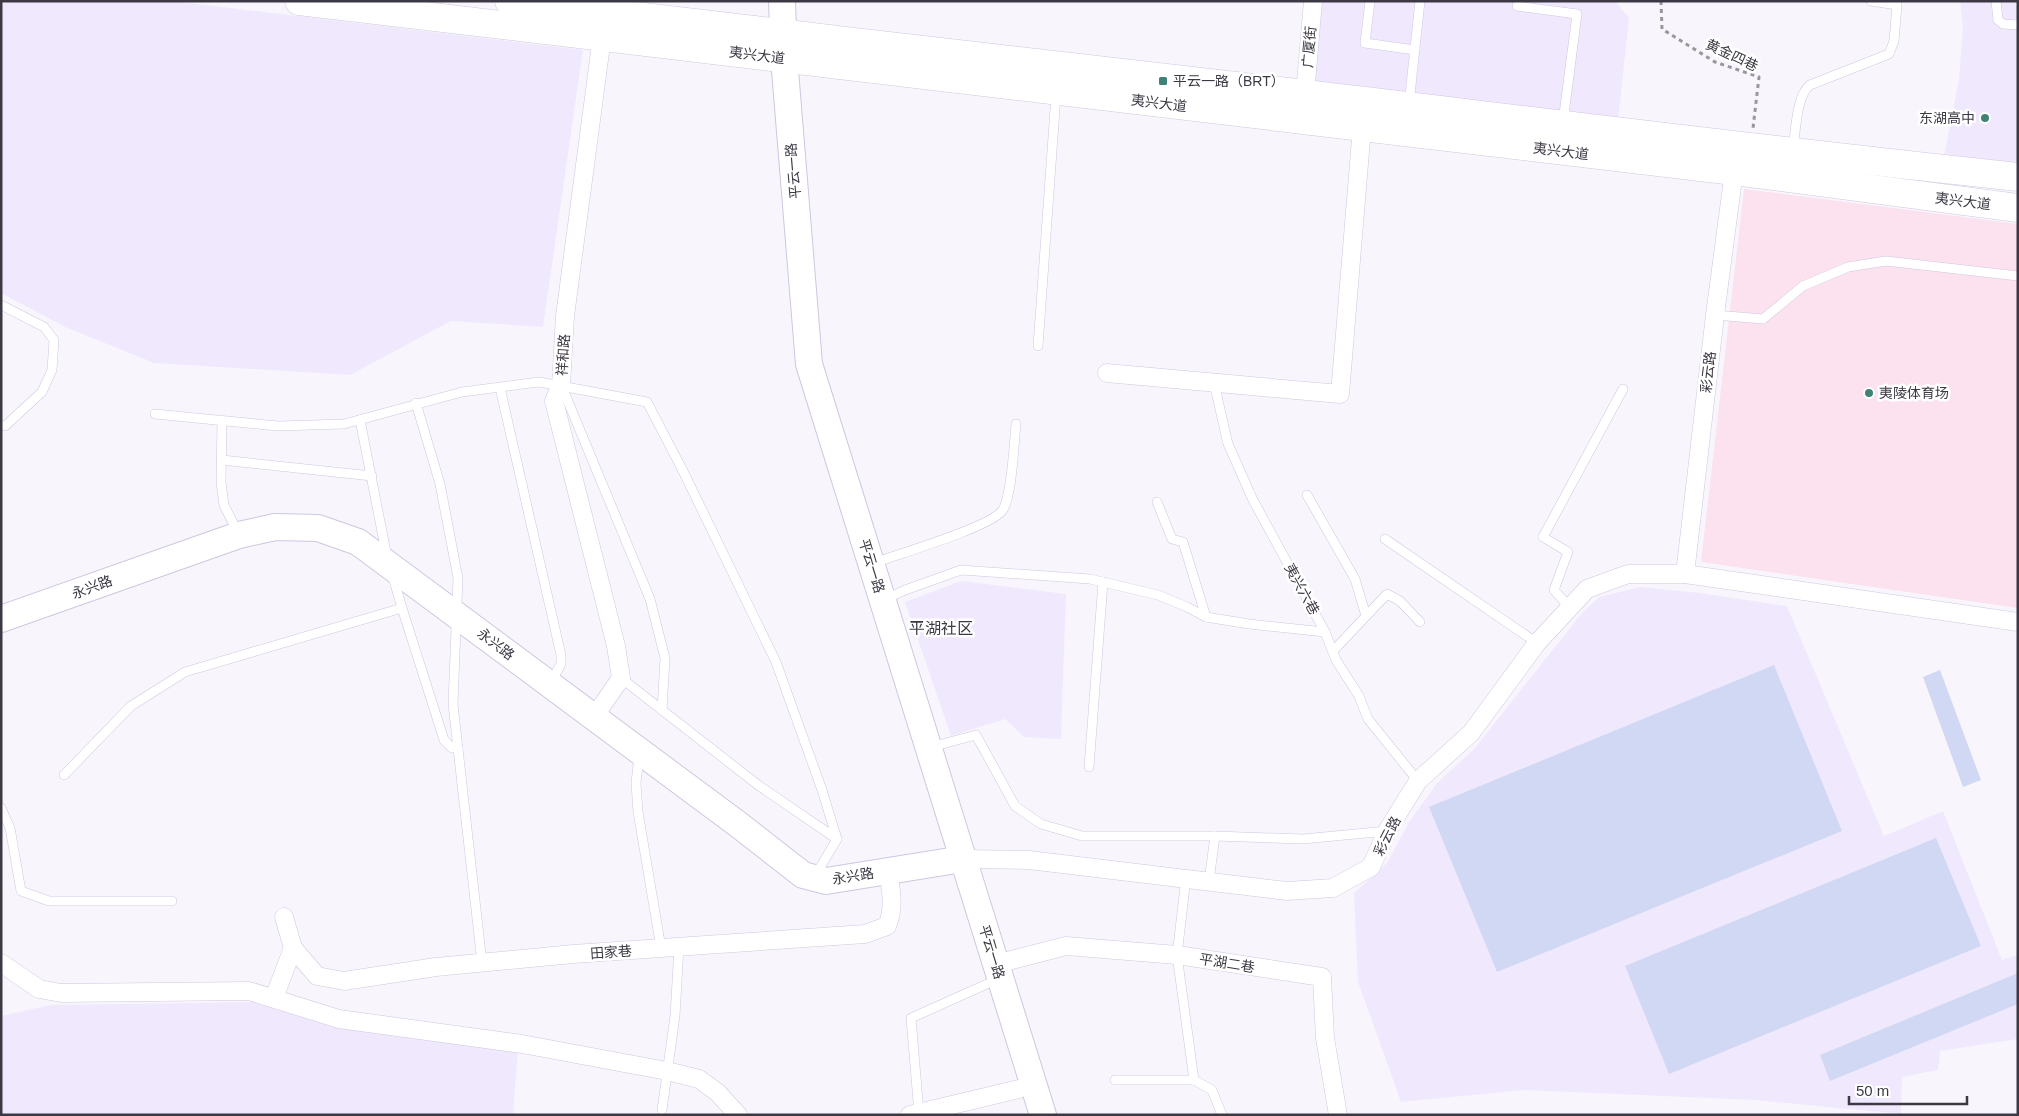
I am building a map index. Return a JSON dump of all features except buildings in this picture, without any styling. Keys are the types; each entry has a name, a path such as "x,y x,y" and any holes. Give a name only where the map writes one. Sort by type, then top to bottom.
{"main road":[{"name":"夷兴大道","path":"299,1 602,36 776,45 1305,94 1792,153 2018,177"},
{"name":"夷兴大道","path":"509,1 1057,91 1734,171 2018,208"},
{"name":"平云一路","path":"769,1 776,45 809,364 928,747 956,860"},
{"name":"平云一路","path":"782,1 776,45 796,363 991,974 1043,1115"},
{"name":"永兴路","path":"1,619 240,536 275,527 318,528 358,542 640,751 803,875 826,881 956,860"},
{"name":"平云一路","path":"991,974 1027,1115"}],"street":[{"name":"广厦街","path":"1305,94 1313,1"},
{"name":"祥和路","path":"602,36 565,316 561,385 554,401 616,646 621,678"},
{"path":"1107,373 1340,394 1362,127"},
{"name":"彩云路","path":"1685,574 1734,171"},
{"name":"彩云路","path":"956,860 1029,860 1287,891 1333,888 1371,868 1387,831 1418,781 1471,733 1537,643 1587,589 1628,574 1685,574 2018,622"},
{"path":"594,717 621,678"},
{"name":"田家巷","path":"284,917 293,948 317,976 344,981 436,967 661,948 866,934 887,926 892,915 892,898 888,871"},
{"name":"平湖二巷","path":"991,974 1066,946 1177,955 1322,977 1325,1038 1338,1115"},
{"path":"274,998 293,948"},
{"path":"1,963 39,989 61,993 249,990 339,1019 522,1044 667,1071 699,1079 717,1092 738,1115"},
{"path":"915,1114 1019,1088"}],"lane":[{"path":"1370,1 1365,43 1415,50"},
{"path":"1409,106 1420,1"},
{"path":"1792,153 1800,102 1804,90 1810,85 1889,54 1894,41 1897,6 1871,1"},
{"path":"1996,1 1998,20 2002,24 2018,24"},
{"path":"1517,6 1576,14 1563,125"},
{"path":"1038,346 1057,91"},
{"path":"1715,315 1763,319 1803,286 1848,266 1886,260 2018,276"},
{"path":"1,305 44,327 54,340 52,370 42,392 5,426"},
{"path":"155,414 278,426 344,424 462,392 539,382 647,402 682,469 776,662 812,762 837,839 814,878"},
{"name":"夷兴六巷","path":"1214,383 1228,444 1253,500 1325,632 1336,660 1359,696 1368,719 1418,781"},
{"path":"561,385 650,599 665,658 662,710"},
{"path":"500,388 561,655 561,664 550,684"},
{"path":"1570,608 1554,590 1568,552 1543,537 1623,389"},
{"path":"416,403 440,484 458,578 453,704 482,963"},
{"path":"360,420 389,565 444,740 452,748 458,748"},
{"path":"222,421 224,505 240,536"},
{"path":"871,564 982,525 1002,511 1010,487 1016,424"},
{"path":"222,460 372,476"},
{"path":"1307,496 1355,580 1366,616"},
{"path":"1157,502 1172,540 1183,542 1206,617"},
{"path":"1385,539 1537,643"},
{"path":"882,600 961,570 1090,579 1158,595 1206,617 1249,624 1325,632"},
{"path":"1089,767 1103,582"},
{"path":"1333,651 1387,594 1400,601 1420,622"},
{"path":"64,775 131,706 185,672 402,608"},
{"path":"621,678 758,785 837,839"},
{"path":"928,747 976,735 1015,806 1041,824 1082,836 1214,836 1303,839 1387,831"},
{"path":"640,751 636,783 638,812 661,948"},
{"path":"1,808 10,828 21,891 49,901 172,902"},
{"path":"1209,881 1214,836"},
{"path":"1186,878 1177,955 1194,1080"},
{"path":"662,1110 675,1016 679,947"},
{"path":"915,1114 911,1018 991,974"},
{"path":"1115,1080 1194,1080 1212,1090 1222,1115"}],"path":[{"name":"黄金四巷","path":"1661,1 1662,29 1715,62 1759,77 1751,148"}],"shaded area":[{"path":"1,1 171,1 583,50 543,327 451,321 350,375 154,363 65,327 1,293"},
{"path":"1321,1 1615,1 1629,18 1618,121 1315,82"},
{"name":"东湖高中","path":"1960,1 2018,1 2018,165 1944,157 1959,79 1963,27"},
{"name":"夷陵体育场","path":"1744,189 2018,224 2018,608 1701,562"},
{"name":"平湖社区","path":"961,581 1066,594 1061,739 1024,737 1005,719 951,736 905,602"},
{"path":"1640,587 1700,593 1787,606 1884,836 1943,811 2002,960 2018,955 2018,1039 1940,1051 1938,1070 1902,1077 1901,1114 1754,1100 1524,1090 1401,1102 1358,982 1354,893 1387,863 1409,822 1437,783 1474,749 1582,613 1599,597"},
{"path":"260,1002 332,1027 518,1050 513,1115 1,1115 1,1016 50,1005"}],"place":[{"name":"平云一路（BRT）","path":"1163,81"},
{"name":"东湖高中","path":"1985,118"},
{"name":"夷陵体育场","path":"1869,393"}],"district":[{"name":"平湖社区","path":"941,628"}]}
